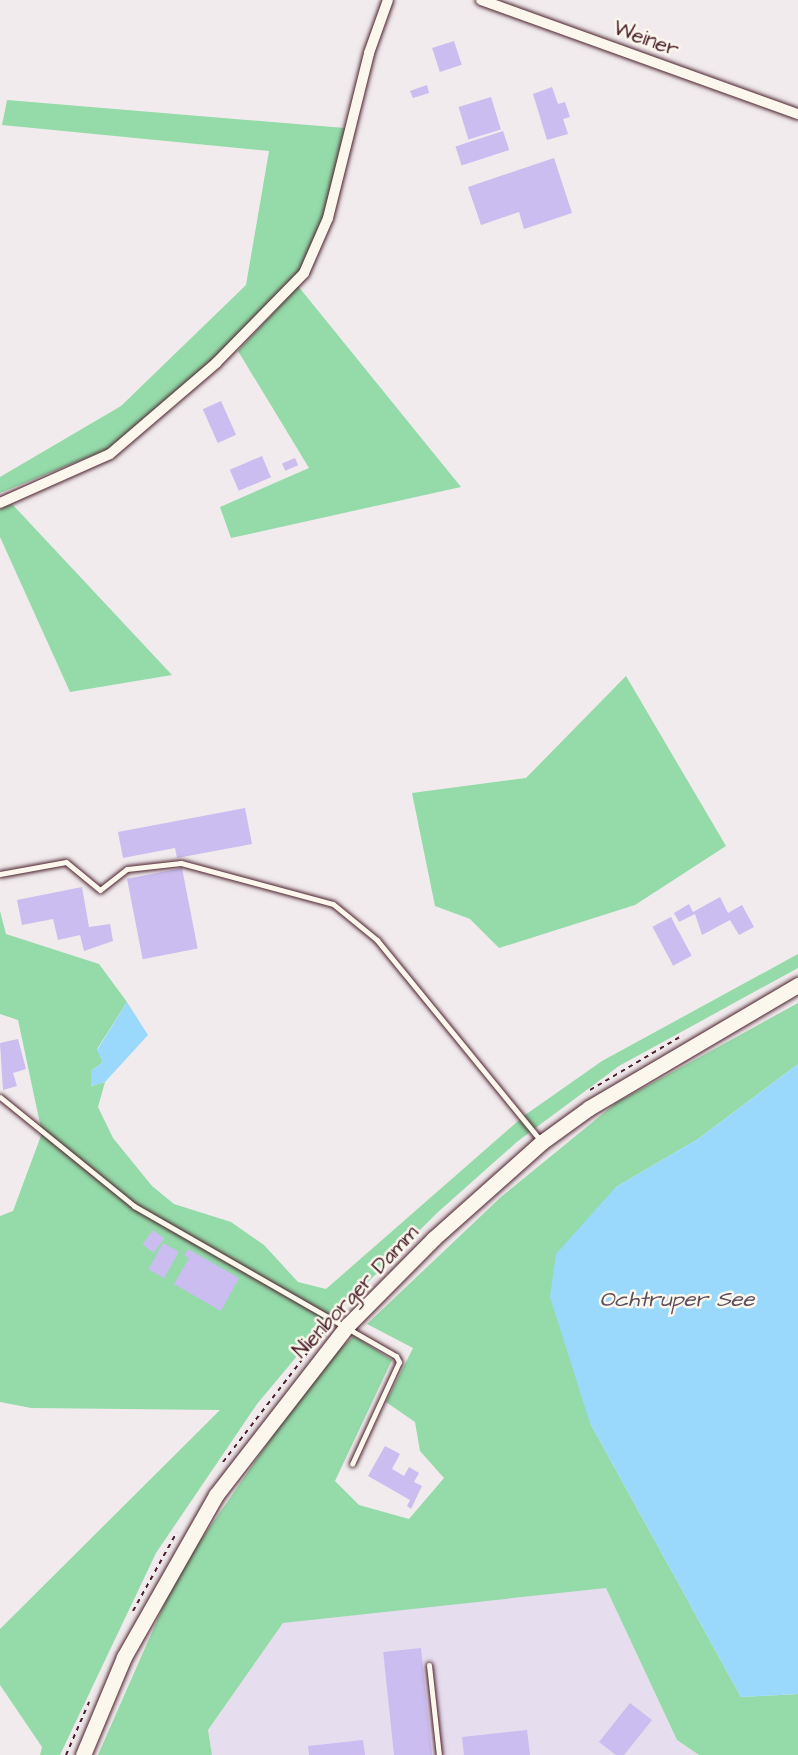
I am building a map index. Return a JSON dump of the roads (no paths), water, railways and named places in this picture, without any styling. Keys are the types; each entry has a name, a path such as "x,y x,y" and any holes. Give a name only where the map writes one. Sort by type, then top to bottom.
{"main road":[{"name":"Nienborger Damm","path":"83,1755 124,1658 216,1495 342,1322 542,1142 589,1108 798,986"}],"street":[{"path":"0,503 110,454 216,363 304,273 328,218 369,53 388,0"},
{"name":"Weiner","path":"482,0 798,114"}],"lane":[{"path":"0,874 66,862 100,890 127,869 181,863 333,904 377,940 542,1142"},
{"path":"0,1096 134,1206 390,1351 399,1362 352,1464"},
{"path":"429,1665 439,1755"}],"water":[{"path":"127,1002 148,1035 105,1082 91,1086 91,1071 103,1062 97,1050"},
{"name":"Ochtruper See","path":"798,1064 798,1694 741,1697 590,1423 550,1297 556,1254 616,1187 698,1139"}]}
